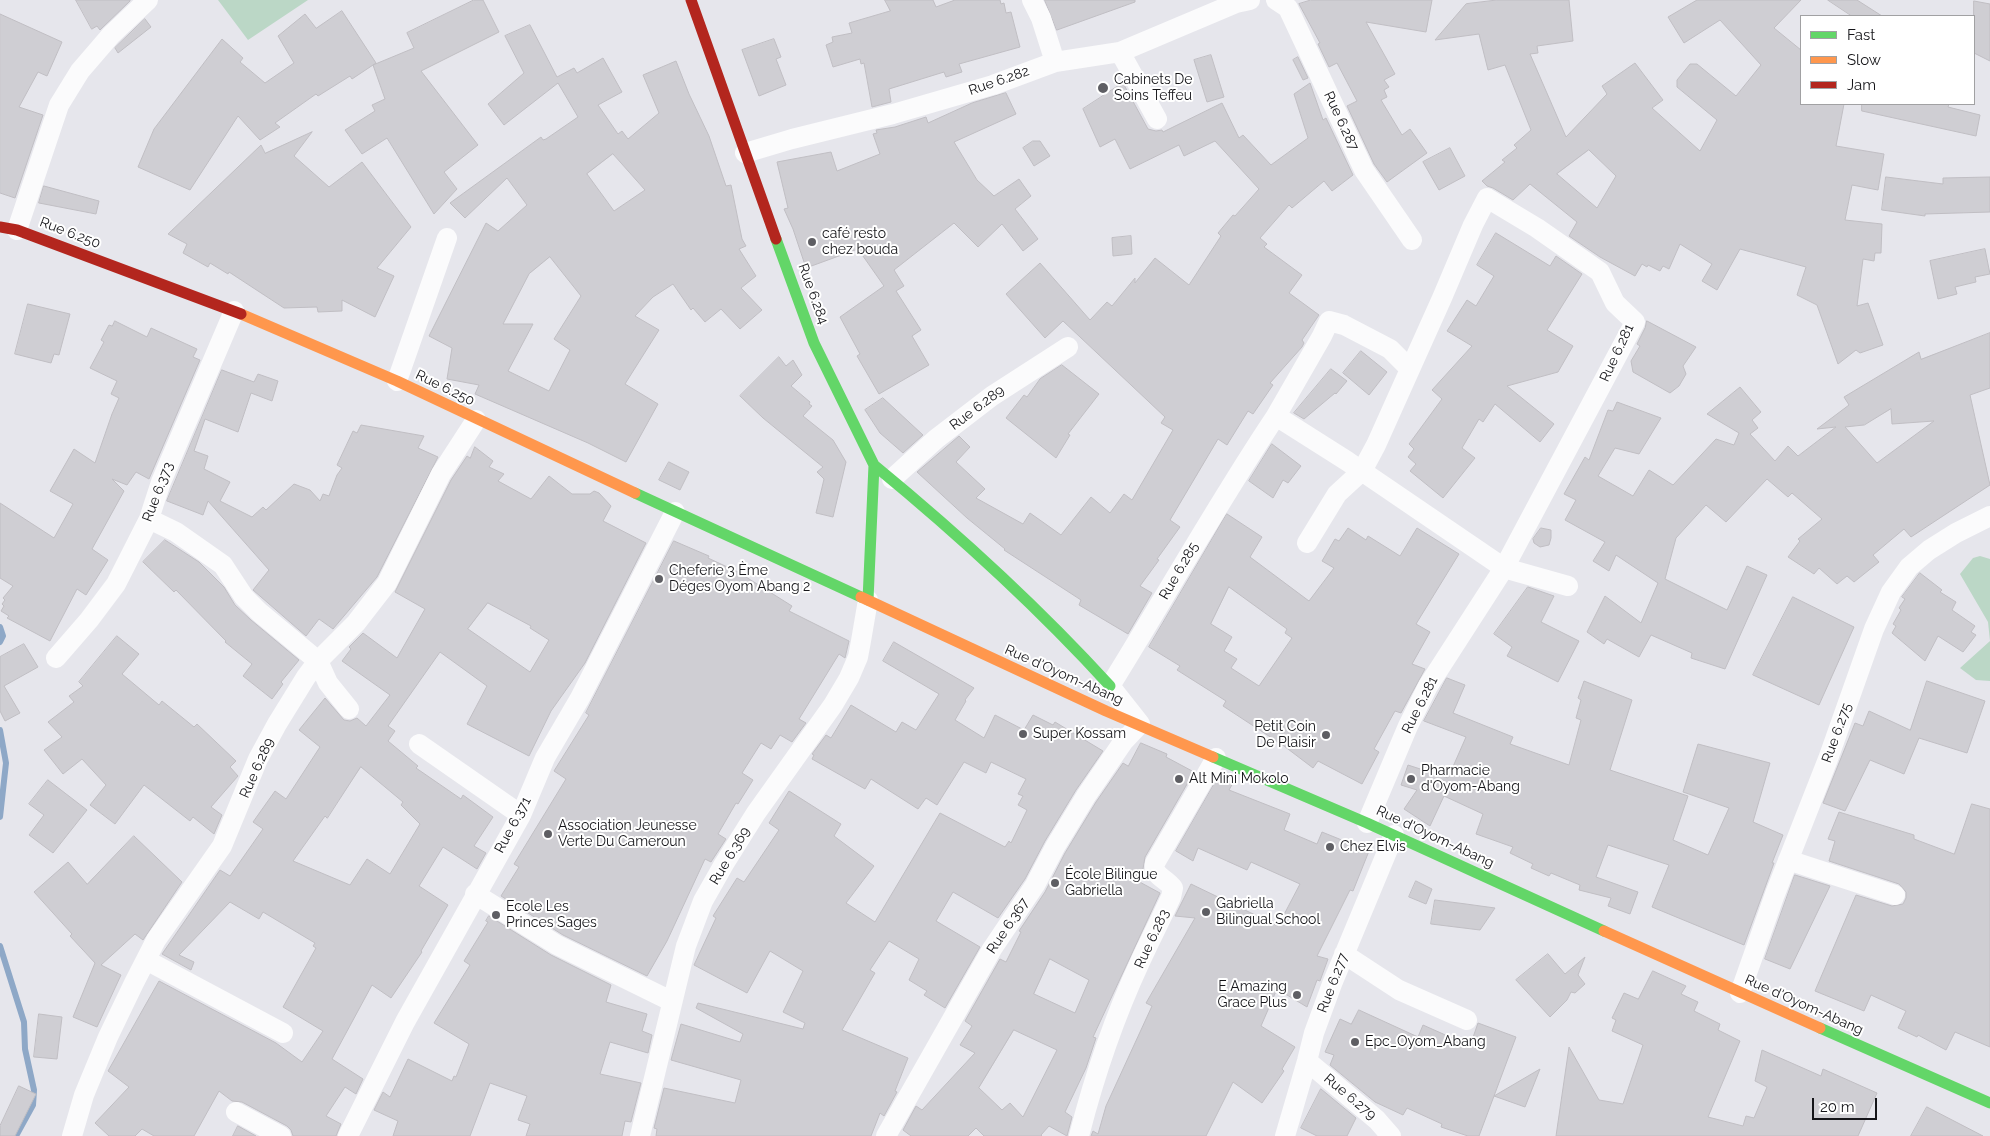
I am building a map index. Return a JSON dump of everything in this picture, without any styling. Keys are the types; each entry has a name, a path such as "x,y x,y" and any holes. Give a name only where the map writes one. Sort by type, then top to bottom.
{"main road":[{"name":"Rue 6.284","path":"691,0 744,153 814,343 874,465 868,600"},
{"name":"Rue 6.250","path":"8,228 234,311 397,381 476,420 868,600"},
{"path":"874,465 962,538 1074,645 1110,686"},
{"name":"Rue d'Oyom-Abang","path":"868,600 1013,668 1216,758 1367,822 1740,993 1990,1103"}],"street":[{"path":"8,228 59,105 80,71 110,34 148,0"},
{"path":"1032,0 1055,62"},
{"name":"Rue 6.287","path":"1276,0 1288,8 1364,170 1412,240"},
{"name":"Rue 6.282","path":"744,153 893,114 993,85 1055,62 1120,52 1240,1"},
{"path":"1120,52 1158,119"},
{"name":"Rue 6.281","path":"1307,543 1336,494 1362,471 1385,428 1486,198 1537,228 1600,272 1615,303 1635,322 1504,568 1428,686 1408,726 1367,822"},
{"path":"397,381 447,238"},
{"name":"Rue 6.373","path":"56,658 89,620 116,584 149,518 161,482 234,311"},
{"name":"Rue 6.285","path":"1110,686 1190,550 1276,416 1329,321 1344,325 1390,349 1410,369"},
{"name":"Rue 6.289","path":"892,479 936,439 992,396 1068,347"},
{"path":"1276,416 1362,471 1504,568 1568,586"},
{"name":"Rue 6.289","path":"72,1136 84,1095 105,1046 156,940 222,846 258,759 282,716 318,661 356,623 387,583 441,474 476,420"},
{"name":"Rue 6.371","path":"348,1136 405,1022 475,894 521,815 545,758 580,698 674,512"},
{"name":"Rue 6.275","path":"1740,993 1788,860 1828,759 1874,629 1890,592 1909,567 1928,550 1990,516"},
{"path":"149,518 176,532 223,565 244,597 259,612 318,661 328,683 349,709"},
{"name":"Rue 6.369","path":"640,1136 671,1001 686,946 703,902 756,812 833,705 849,678 862,641 868,600"},
{"path":"1110,686 1140,724"},
{"name":"Rue 6.367","path":"886,1136 992,949 1035,885 1055,847 1086,796 1123,742 1140,724"},
{"path":"419,744 521,815"},
{"name":"Rue 6.283","path":"1079,1136 1091,1092 1108,1043 1139,964 1172,897 1172,888 1168,881 1156,875 1155,863 1216,758"},
{"name":"Rue 6.277","path":"1285,1136 1308,1061 1314,1033 1344,954 1394,835"},
{"path":"1788,860 1895,895"},
{"path":"475,894 557,945 671,1001"},
{"path":"1344,954 1399,990 1468,1020"},
{"path":"146,960 284,1033"},
{"name":"Rue 6.279","path":"1308,1061 1377,1120 1391,1136"},
{"path":"236,1112 281,1136"}],"green space":[{"path":"218,0 308,0 248,40"},
{"path":"1980,556 1990,559 1990,641 1988,622 1960,574 1973,558"},
{"path":"1990,641 1990,681 1976,680 1960,668"}],"building":[{"path":"76,0 130,1 100,30 97,26 92,29"},
{"path":"474,0 483,0 499,32 421,71 478,145 444,172 457,189 434,214 387,138 362,154 345,130 375,111 372,105 385,99 373,65 414,48 407,33"},
{"path":"885,0 933,0 936,7 955,0 1000,0 1001,4 1004,3 1006,13 1011,12 1020,47 959,64 962,72 946,77 944,72 889,89 891,102 872,107 864,63 861,64 860,59 833,67 826,45 833,42 832,37 852,33 849,23 890,11"},
{"path":"1045,0 1135,0 1135,2 1057,30"},
{"path":"1311,0 1432,0 1426,32 1366,22 1395,74 1384,80 1389,87 1384,90 1387,97 1381,100 1402,135 1410,129 1427,153 1387,182 1374,164 1347,106 1357,101 1337,63 1329,67 1318,44 1320,43 1299,4"},
{"path":"1497,0 1569,0 1573,41 1537,46 1538,53 1530,54 1566,137 1607,94 1602,86 1635,63 1663,100 1652,108 1700,151 1717,120 1677,87 1677,80 1690,64 1697,64 1736,96 1761,65 1720,20 1684,43 1668,17 1697,0 1801,0 1774,28 1800,49 1800,105 1844,105 1836,146 1884,154 1878,190 1852,185 1845,220 1882,224 1881,253 1875,253 1874,261 1863,259 1857,306 1868,303 1883,345 1860,353 1856,350 1838,364 1817,305 1797,295 1806,267 1740,249 1717,290 1702,281 1712,264 1680,244 1669,269 1663,266 1660,271 1642,264 1635,276 1600,257 1569,236 1577,222 1530,184 1513,200 1487,186 1482,181 1505,162 1502,160 1517,148 1514,145 1531,130 1505,65 1488,70 1479,34 1435,40 1466,4","holes":["1589,150 1616,176 1597,208 1557,174"]},
{"path":"1828,0 1857,0 1880,15 1850,15"},
{"path":"1974,1 1990,4 1990,61 1975,54"},
{"path":"342,11 376,63 352,79 350,76 318,96 316,94 275,123 280,127 260,140 238,116 190,190 138,167 154,129 222,39 243,58 240,62 265,83 294,63 278,36 305,14 316,28"},
{"path":"0,14 62,42 47,76 38,72 19,107 43,115 15,198 0,193"},
{"path":"145,19 151,27 118,53 115,48"},
{"path":"530,25 557,77 574,68 577,73 603,58 622,92 598,105 618,134 622,131 628,139 659,113 643,75 676,61 709,136 726,186 731,185 742,239 746,246 739,249 756,276 741,288 762,310 740,329 721,309 705,322 693,308 691,310 673,284 653,297 635,316 659,330 625,384 658,404 626,462 588,443 475,394 479,385 447,379 452,348 429,336 486,223 498,231 527,205 507,178 465,218 450,203 541,137 543,140 546,139 578,117 558,83 504,125 488,104 524,73 505,36","holes":["613,154 645,190 614,211 587,174","550,257 581,296 554,339 570,350 549,391 508,371 533,324 503,324 529,274"]},
{"path":"774,39 781,57 776,59 786,85 759,96 742,50"},
{"path":"1211,55 1224,97 1207,102 1194,60"},
{"path":"1298,57 1308,78 1303,80 1293,60"},
{"path":"1123,83 1148,129 1156,131 1162,130 1163,132 1222,103 1239,138 1243,135 1271,165 1308,138 1294,94 1310,83 1323,120 1326,118 1353,175 1332,191 1324,181 1292,208 1289,205 1260,238 1267,244 1264,247 1302,275 1289,293 1319,315 1302,340 1304,343 1302,347 1270,383 1273,385 1253,414 1248,411 1227,445 1218,439 1170,520 1180,527 1140,586 1152,593 1128,634 1079,605 1081,600 1004,550 917,472 959,436 970,447 956,462 985,489 976,498 1023,524 1030,513 1061,535 1091,497 1110,513 1124,494 1132,500 1173,430 1161,423 1165,417 1063,321 1045,338 1006,294 1040,263 1090,320 1107,302 1112,306 1135,278 1135,283 1155,258 1189,285 1221,236 1218,233 1259,189 1215,141 1184,156 1179,145 1130,169 1115,139 1100,147 1083,109"},
{"path":"1006,93 1016,114 954,142 977,180 994,196 1019,179 1031,196 1015,209 1038,239 1023,251 1002,224 978,247 954,223 894,270 904,286 896,291 921,330 912,336 929,365 879,394 857,356 860,354 840,317 884,286 858,249 806,268 784,209 788,208 777,162 831,152 837,171 880,154 873,134 877,133 876,130 895,127 926,117 928,123 972,103"},
{"path":"1862,105 1949,105 1948,107 1980,115 1976,136 1862,111"},
{"path":"312,132 294,156 329,187 362,162 411,227 377,268 394,276 375,317 342,300 342,311 318,312 317,307 284,308 229,272 228,274 210,263 208,267 183,253 187,244 168,234 261,145 265,153"},
{"path":"1033,141 1040,141 1050,156 1034,166 1023,148"},
{"path":"1450,148 1465,176 1439,190 1423,162"},
{"path":"1886,177 1943,184 1943,178 1990,177 1990,212 1925,214 1925,216 1882,210"},
{"path":"44,186 99,201 96,214 39,203"},
{"path":"1496,233 1550,266 1556,256 1582,274 1547,330 1573,346 1558,372 1507,386 1554,424 1540,442 1495,404 1483,422 1479,419 1462,448 1475,458 1443,498 1410,471 1416,464 1408,457 1414,449 1409,444 1442,399 1432,390 1472,346 1447,331 1467,300 1476,306 1494,276 1477,265"},
{"path":"1131,236 1132,254 1113,256 1112,238"},
{"path":"1985,249 1990,274 1975,277 1976,282 1955,287 1957,294 1938,299 1930,261"},
{"path":"28,304 70,314 59,355 54,354 51,363 15,354"},
{"path":"115,321 147,337 151,328 197,349 193,357 200,360 149,479 136,472 127,485 112,479 124,491 92,549 108,560 86,595 77,589 50,641 7,618 9,616 1,611 5,600 3,598 13,586 0,578 0,503 54,538 73,504 50,491 74,449 95,463 119,398 111,394 117,381 90,368 104,342 101,340 109,325 112,326"},
{"path":"1647,321 1696,347 1683,366 1686,374 1679,386 1670,393 1633,372 1631,361 1640,346 1637,344"},
{"path":"1990,333 1990,388 1970,395 1990,485 1911,537 1904,529 1873,555 1879,562 1854,582 1847,576 1837,584 1819,568 1814,574 1788,557 1800,541 1798,539 1822,519 1792,493 1788,497 1767,479 1726,522 1706,505 1676,538 1665,579 1727,610 1747,566 1767,575 1725,669 1691,658 1692,653 1651,635 1639,657 1607,639 1604,644 1587,632 1605,596 1641,623 1658,583 1616,555 1609,571 1593,561 1605,542 1565,520 1576,500 1564,494 1585,457 1589,460 1608,410 1613,411 1617,402 1661,418 1639,454 1615,448 1598,476 1633,496 1649,470 1673,485 1716,439 1734,445 1739,433 1707,414 1740,387 1761,412 1752,420 1758,428 1750,434 1775,461 1788,446 1798,456 1836,427 1817,429 1849,405 1844,397 1919,352 1921,359","holes":["1891,409 1892,424 1934,421 1877,463 1845,427 1864,425"]},
{"path":"1361,351 1387,372 1369,395 1343,373"},
{"path":"779,357 786,366 793,360 802,375 791,386 810,402 809,404 812,406 803,416 833,440 846,462 833,517 816,513 824,479 817,472 823,467 763,418 740,396"},
{"path":"1062,365 1099,394 1068,434 1070,435 1056,458 1006,418 1024,395 1027,397 1040,379"},
{"path":"1331,369 1347,381 1336,394 1304,419 1294,413"},
{"path":"222,370 254,382 258,374 278,381 272,401 251,393 238,432 205,419 194,451 208,456 204,469 230,482 220,501 252,517 263,507 266,510 294,484 310,490 320,501 323,494 329,496 337,475 342,468 337,465 353,431 357,433 361,425 424,436 418,448 438,457 377,577 333,629 319,619 306,636 253,590 269,570 208,501 203,515 167,501"},
{"path":"883,398 923,435 903,453 880,433 865,410"},
{"path":"1272,444 1301,466 1288,483 1283,480 1273,498 1249,481"},
{"path":"475,447 493,461 489,467 504,474 498,481 531,499 549,476 572,494 590,494 594,491 599,493 611,506 603,521 646,543 585,663 551,711 529,756 467,724 487,686 440,652 388,726 395,731 388,741 418,766 416,768 461,799 463,795 493,817 474,846 486,853 477,869 443,847 419,886 448,905 422,952 391,998 372,985 332,1059 363,1079 356,1094 345,1087 326,1116 341,1124 336,1136 293,1136 287,1126 242,1102 232,1101 219,1091 194,1136 154,1136 142,1129 135,1136 109,1136 95,1123 129,1087 108,1071 159,981 276,1043 302,1062 323,1031 283,1007 316,948 313,946 315,943 263,912 259,919 230,902 179,955 194,962 191,970 162,954 220,870 230,876 263,829 253,822 275,791 286,799 320,747 299,730 325,698 344,720 350,721 357,718 366,726 390,695 342,661 351,649 349,647 363,633 397,658 425,609 395,592 451,480 467,456 470,458","holes":["488,603 531,626 530,628 549,640 530,672 468,629","361,767 403,802 401,805 420,824 390,874 367,859 350,885 293,861 325,816 327,818"]},
{"path":"669,462 689,472 680,490 659,480"},
{"path":"1227,514 1262,537 1250,557 1309,601 1334,568 1322,561 1335,539 1339,541 1348,528 1366,540 1368,536 1400,556 1417,528 1459,554 1416,624 1430,632 1412,664 1425,669 1401,713 1395,711 1374,749 1379,752 1362,784 1318,761 1313,768 1284,746 1223,706 1226,701 1177,670 1180,666 1149,647","holes":["1229,587 1287,629 1285,633 1292,638 1259,686 1231,668 1237,659 1224,651 1232,637 1211,624"]},
{"path":"1541,528 1551,530 1551,538 1549,545 1540,547 1534,543 1533,539"},
{"path":"165,540 199,562 224,587 235,605 299,660 281,682 283,684 272,699 243,676 252,664 225,642 176,590 174,592 143,562"},
{"path":"674,541 709,556 708,558 738,572 792,606 789,611 849,641 845,658 839,654 799,719 806,723 792,742 780,735 771,749 761,743 742,773 753,780 738,804 736,803 718,834 726,839 711,862 705,859 667,941 647,976 563,935 501,896 519,867 514,864 566,779 554,771 589,715 586,713"},
{"path":"1920,573 1942,590 1940,592 1956,602 1952,610 1975,626 1971,632 1976,635 1963,652 1938,636 1925,661 1892,633 1896,626 1893,624 1901,610 1899,608 1905,599 1902,597"},
{"path":"1528,587 1554,596 1541,622 1579,641 1558,682 1507,656 1512,647 1494,634"},
{"path":"1793,597 1854,627 1819,705 1753,675"},
{"path":"117,636 139,654 122,674 159,705 162,701 194,727 197,724 236,761 230,767 238,776 211,807 222,815 214,834 193,817 190,821 144,785 115,824 90,805 106,785 82,759 63,774 44,750 62,737 48,722 74,702 69,696 83,686 79,682"},
{"path":"894,642 974,688 965,700 955,720 984,738 995,715 1024,730 1033,715 1053,725 1055,722 1103,751 1076,790 1045,841 1025,879 998,918 953,892 936,921 980,947 945,1008 924,995 927,991 909,980 919,959 889,941 870,970 875,973 842,1030 908,1058 895,1091 897,1092 884,1116 880,1113 871,1136 656,1136 657,1129 654,1128 664,1088 735,1103 741,1080 671,1060 681,1024 740,1042 743,1034 696,1008 698,1003 803,1029 805,1023 783,1012 803,971 770,951 747,993 694,965 716,918 713,916 737,878 744,882 779,830 769,823 789,791 841,824 834,836 874,866 846,903 875,922 940,813 1005,847 1009,841 1011,843 1027,810 1018,805 1023,796 1018,794 1026,779 991,762 986,773 964,762 937,805 926,798 918,809 871,779 865,789 812,759 814,755 812,754 826,735 831,738 851,705 896,732 902,722 916,730 939,694 883,661"},
{"path":"24,644 38,667 4,686 20,713 5,721 0,711 0,657"},
{"path":"1447,678 1465,685 1453,713 1513,737 1510,744 1569,765 1581,720 1576,718 1581,700 1578,698 1584,681 1632,700 1610,770 1688,796 1673,840 1708,855 1729,808 1683,792 1698,744 1770,763 1753,822 1783,835 1744,945 1652,907 1669,865 1608,845 1596,877 1638,892 1630,914 1608,906 1611,898 1579,890 1580,885 1551,873 1549,876 1531,868 1533,864 1510,853 1513,847 1476,834 1483,814 1444,796 1430,826 1404,809 1417,790 1401,785 1408,765 1448,778 1466,737 1424,721"},
{"path":"1927,681 1985,701 1967,753 1919,738 1904,774 1870,760 1845,811 1823,803 1855,723 1863,726 1869,711 1910,730"},
{"path":"1141,743 1167,754 1166,757 1194,772 1145,857 1143,869 1136,880 1160,893 1093,1037 1096,1038 1086,1068 1065,1112 1072,1117 1067,1136 1049,1126 1042,1136 984,1136 976,1128 968,1136 911,1136 903,1130 916,1106 922,1110 975,1053 960,1045 972,1026 965,1021 1000,959 1006,962 1021,932 1019,931 1045,892 1065,853 1096,802 1123,763 1128,766","holes":["1050,959 1089,980 1075,1013 1034,994","1014,1030 1057,1050 1023,1117 1010,1103 1002,1110 979,1088"]},
{"path":"1219,776 1233,783 1229,790 1290,814 1284,830 1317,844 1322,832 1369,851 1353,891 1350,890 1317,956 1328,959 1320,981 1317,980 1307,1007 1277,989 1261,1026 1295,1047 1282,1069 1284,1071 1262,1103 1233,1082 1206,1136 1091,1136 1093,1131 1098,1134 1106,1106 1152,1006 1146,1003 1195,918 1175,916 1191,884 1278,926 1300,884 1251,862 1247,870 1198,848 1193,861 1176,851"},
{"path":"48,780 87,810 53,853 29,835 44,815 29,804"},
{"path":"1972,804 1990,809 1990,1047 1955,1032 1946,1050 1918,1035 1917,1037 1898,1028 1906,1011 1871,995 1864,1011 1815,991 1856,895 1892,906 1903,904 1906,898 1906,892 1899,884 1829,861 1835,841 1828,839 1839,812 1914,835 1914,839 1954,854"},
{"path":"134,836 182,882 143,940 135,934 101,965 121,975 97,1027 73,1017 95,963 34,892 68,862 87,884"},
{"path":"1795,875 1830,886 1790,969 1765,959"},
{"path":"1416,881 1432,889 1426,904 1409,897"},
{"path":"1435,900 1495,908 1480,930 1431,924"},
{"path":"489,916 551,955 611,985 606,1002 647,1014 642,1031 652,1035 648,1053 610,1042 600,1074 641,1083 631,1122 625,1121 622,1136 526,1136 530,1124 518,1120 527,1096 490,1083 470,1136 393,1136 398,1121 374,1110 383,1092 390,1097 408,1059 452,1081 454,1076 456,1077 469,1044 434,1023 470,965 464,961 488,922 486,921"},
{"path":"1548,954 1565,974 1585,957 1578,975 1585,984 1575,993 1571,992 1567,1000 1550,1017 1516,980"},
{"path":"1653,971 1686,986 1681,994 1698,1002 1694,1011 1720,1024 1718,1030 1740,1041 1708,1117 1743,1126 1746,1116 1754,1118 1767,1087 1755,1081 1762,1050 1821,1076 1823,1069 1877,1093 1858,1136 1556,1136 1569,1047 1599,1100 1623,1104 1643,1045 1612,1031 1616,1020 1612,1018 1624,993 1638,999"},
{"path":"1359,1010 1418,1037 1423,1025 1470,1046 1478,1023 1516,1037 1479,1136 1468,1136 1441,1127 1442,1124 1407,1108 1403,1115 1375,1102 1330,1065 1334,1055 1325,1052 1340,1019 1351,1024"},
{"path":"39,1014 62,1017 57,1059 34,1057"},
{"path":"1540,1069 1525,1107 1494,1096"},
{"path":"19,1086 36,1094 15,1136 0,1136 0,1126"},
{"path":"1321,1089 1356,1118 1347,1136 1317,1136 1301,1128"},
{"path":"1927,1107 1983,1136 1911,1136"},
{"path":"238,1126 256,1136 233,1136"}],"waterway":[{"path":"0,627 3,636 0,642"},
{"path":"0,730 6,763 0,817"},
{"path":"0,946 24,1022 25,1049 34,1090 33,1105 16,1136"}],"traffic: fast":[{"path":"776,239 814,343 874,465 868,600"},
{"path":"874,465 996,571 1054,627 1110,686"},
{"path":"635,493 861,597"},
{"path":"1213,757 1367,823 1604,931"},
{"path":"1820,1028 1990,1103"}],"traffic: slow":[{"path":"241,314 397,381 635,493"},
{"path":"861,597 1106,711 1213,757"},
{"path":"1604,931 1820,1028"}],"traffic: jam":[{"path":"691,0 776,239"},
{"path":"0,227 17,230 241,314"}],"place":[{"name":"Cabinets De Soins Teffeu","path":"1103,88"},
{"name":"café resto chez bouda","path":"812,242"},
{"name":"Cheferie 3 Ème Déges Oyom Abang 2","path":"659,579"},
{"name":"Super Kossam","path":"1023,734"},
{"name":"Petit Coin De Plaisir","path":"1326,735"},
{"name":"Alt Mini Mokolo","path":"1179,779"},
{"name":"Pharmacie d'Oyom-Abang","path":"1411,779"},
{"name":"Association Jeunesse Verte Du Cameroun","path":"548,834"},
{"name":"Chez Elvis","path":"1330,847"},
{"name":"École Bilingue Gabriella","path":"1055,883"},
{"name":"Gabriella Bilingual School","path":"1206,912"},
{"name":"Ecole Les Princes Sages","path":"496,915"},
{"name":"E Amazing Grace Plus","path":"1297,995"},
{"name":"Epc_Oyom_Abang","path":"1355,1042"}]}
